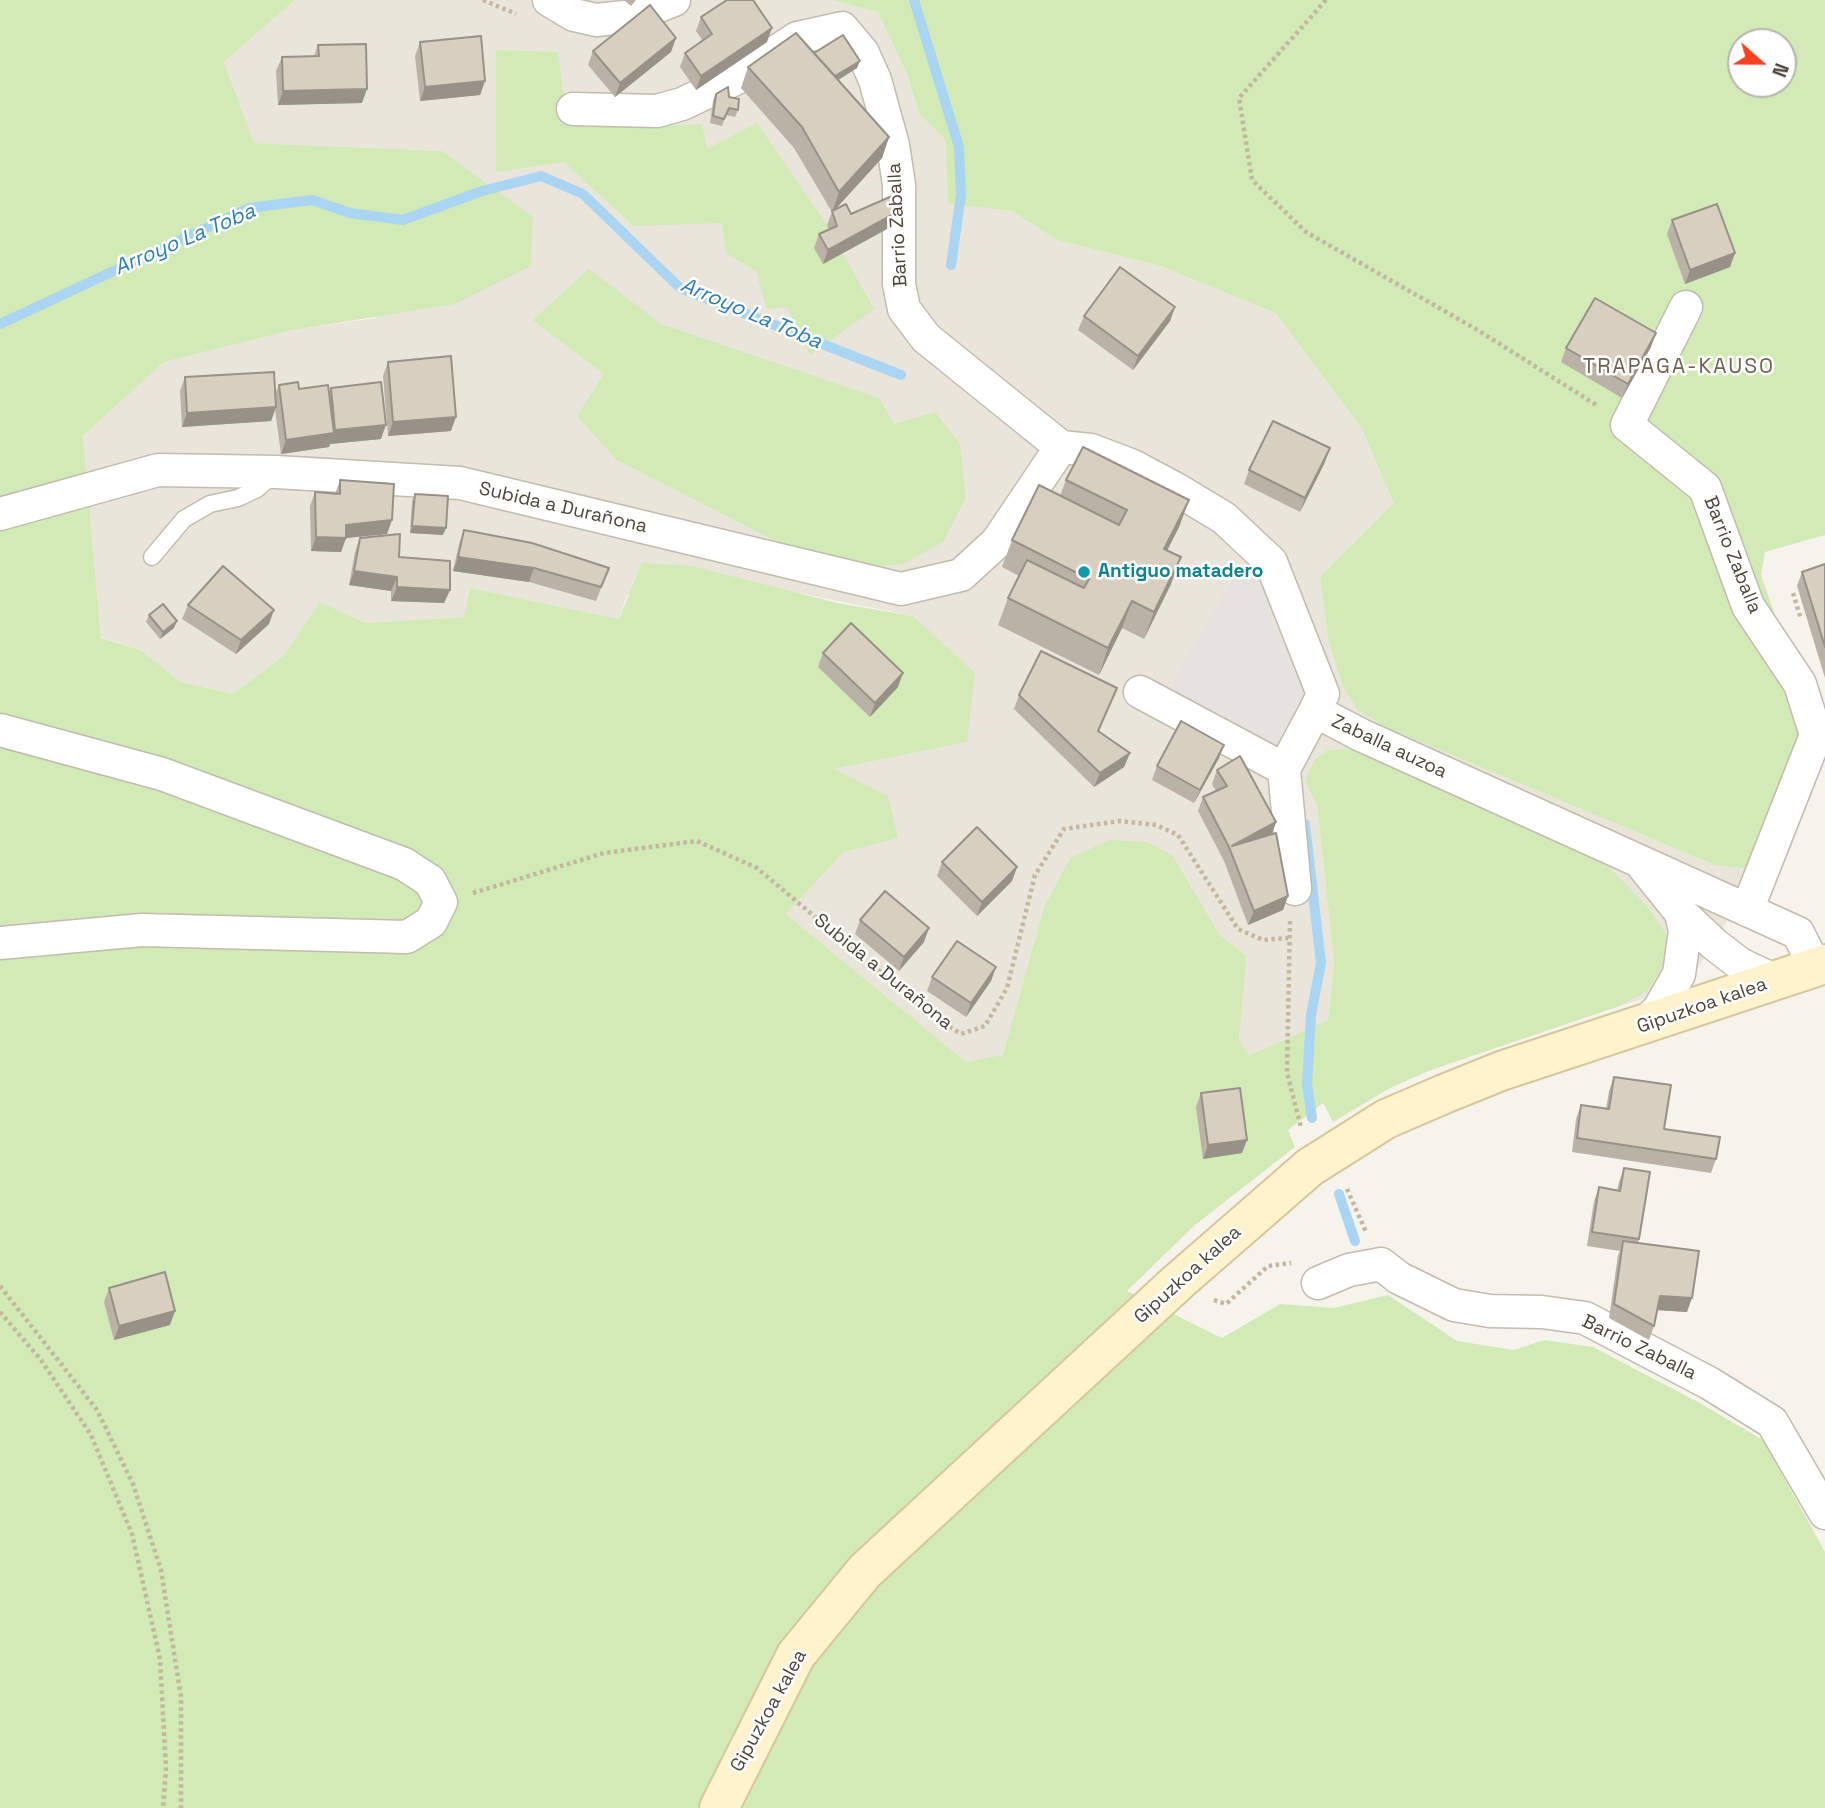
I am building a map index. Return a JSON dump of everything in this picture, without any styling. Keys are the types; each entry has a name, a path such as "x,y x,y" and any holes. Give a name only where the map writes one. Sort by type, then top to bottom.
{"street":[{"path":"549,0 574,15 596,20 634,16 674,0"},
{"name":"Barrio Zaballa","path":"573,109 657,111 682,104 737,78 797,38 842,14 875,80 893,145 899,185 899,284 904,309 926,338 1061,447"},
{"path":"1627,425 1686,307"},
{"name":"Barrio Zaballa","path":"1627,425 1705,488 1748,606 1800,684 1816,735 1747,910"},
{"name":"Subida a Durañona","path":"0,514 158,470 276,472 460,483 901,589 961,575 997,542 1061,447"},
{"name":"Zaballa auzoa","path":"1061,447 1091,450 1133,466 1165,483 1224,518 1271,562 1323,694 1315,711 1361,735 1641,863"},
{"path":"1140,692 1284,769"},
{"path":"1295,889 1284,769 1315,711"},
{"path":"0,730 163,774 404,864 430,881 441,902 430,922 407,937 142,930 0,943"},
{"path":"1641,863 1798,933 1820,965"},
{"path":"1641,863 1681,913 1740,964 1776,981"},
{"path":"1642,1026 1659,1009 1679,974 1685,931 1681,913"},
{"name":"Gipuzkoa kalea","path":"719,1808 796,1655 865,1571 1179,1281 1310,1167 1387,1119 1501,1071 1820,965"},
{"path":"1318,1283 1349,1270 1381,1264"},
{"name":"Barrio Zaballa","path":"1381,1264 1399,1278 1454,1305 1490,1311 1542,1312 1585,1318 1709,1383 1772,1422 1825,1513"}],"lane":[{"path":"152,557 184,519 210,504 238,498 257,489 276,472"}],"path":[{"path":"1326,0 1239,98 1252,180 1306,232 1476,329 1627,425"},
{"name":"Subida a Durañona","path":"441,902 604,853 697,841 757,869 933,1016 961,1034 985,1026 1007,988 1035,875 1064,829 1120,821 1156,825 1178,835 1238,929 1262,940 1288,938"},
{"path":"1295,889 1288,938 1287,1073 1302,1131"},
{"path":"1347,1189 1381,1264"},
{"path":"1179,1281 1205,1297 1226,1304 1268,1266 1291,1263 1318,1283"},
{"path":"0,1286 97,1410 133,1484 161,1570 181,1698 181,1808"},
{"path":"0,1312 41,1360 91,1435 132,1534 160,1658 166,1768 163,1808"}],"shaded area":[{"path":"295,0 832,0 878,12 907,74 919,114 945,139 948,203 1012,211 1057,240 1161,266 1276,312 1362,429 1395,503 1320,577 1358,710 1385,727 1715,865 1749,869 1726,923 1687,985 1617,1007 1648,991 1665,962 1305,781 1317,805 1334,962 1328,1020 1249,1057 1239,1039 1247,956 1220,935 1173,856 1070,858 1044,907 1003,1056 966,1062 786,914 844,852 833,769 967,742 914,616 778,589 627,595 619,619 470,588 465,617 366,623 320,602 283,656 233,694 181,682 140,650 101,637 83,436 164,362 293,330 375,318 442,151 254,143 224,62"},
{"path":"1239,568 1263,582 1276,629 1310,690 1276,752 1165,695"}],"green space":[{"path":"0,0 295,0 224,62 254,143 442,151 533,217 531,266 455,304 293,330 164,362 83,436 101,638 140,650 181,682 233,694 283,656 320,602 366,623 464,617 470,588 619,619 642,563 692,566 837,603 913,616 975,673 967,742 834,769 888,796 898,838 844,852 786,914 966,1062 1003,1055 1044,907 1070,858 1110,840 1147,842 1173,856 1220,935 1247,956 1239,1039 1249,1056 1328,1020 1334,962 1317,805 1305,781 1315,760 1328,750 1352,749 1398,766 1571,843 1612,870 1647,906 1666,934 1665,962 1648,991 1617,1007 1431,1070 1390,1088 1333,1122 1323,1103 1288,1130 1295,1147 1195,1225 1127,1291 1222,1338 1280,1304 1334,1308 1388,1295 1457,1341 1514,1350 1544,1340 1593,1347 1763,1440 1825,1552 1825,1808 0,1808"},
{"path":"832,0 1825,0 1825,535 1765,552 1761,575 1798,681 1801,739 1749,869 1715,865 1385,727 1358,710 1343,687 1329,641 1320,577 1394,503 1362,429 1276,313 1161,266 1057,240 1012,211 948,204 945,139 919,114 907,74 878,12"},
{"path":"496,50 558,52 567,124 649,127 702,124 707,149 757,123 827,225 874,309 810,355 787,307 767,309 756,271 726,253 722,223 634,226 564,162 496,172"},
{"path":"589,269 661,324 879,398 894,424 935,412 960,444 966,498 943,542 903,564 858,568 781,544 617,460 577,416 604,374 533,320"}],"building":[{"path":"727,0 753,0 772,28 701,76 685,53 712,34 701,17"},
{"path":"650,5 676,38 620,83 593,51"},
{"path":"796,33 889,137 839,192 802,127 748,67"},
{"path":"843,35 860,61 835,76 814,53"},
{"path":"481,36 485,81 425,87 420,42"},
{"path":"366,44 367,89 283,91 282,57 319,56 318,45"},
{"path":"728,87 729,97 739,99 738,110 729,108 724,119 713,116 716,94"},
{"path":"892,196 892,215 828,250 819,234 837,226 832,211 846,204 851,214"},
{"path":"1717,204 1735,253 1690,270 1672,220"},
{"path":"1120,267 1175,307 1138,356 1084,316"},
{"path":"1595,298 1656,333 1628,384 1566,348"},
{"path":"451,356 456,417 393,422 388,362"},
{"path":"274,372 276,407 187,413 185,377"},
{"path":"298,382 299,389 328,385 334,433 286,440 279,385"},
{"path":"381,382 386,425 335,430 331,388"},
{"path":"1273,421 1330,448 1305,498 1249,470"},
{"name":"Antiguo matadero","path":"1083,447 1189,500 1164,549 1181,557 1154,612 1132,601 1108,648 1008,598 1027,560 1084,588 1089,579 1012,540 1039,485 1119,525 1127,510 1066,480"},
{"path":"340,480 394,484 392,520 346,525 346,538 316,537 315,492 340,494"},
{"path":"415,494 448,496 446,528 412,526"},
{"path":"464,530 532,543 609,568 601,587 534,568 458,557"},
{"path":"400,534 399,557 450,561 450,590 397,587 397,577 354,571 360,538"},
{"path":"1825,564 1825,647 1802,572"},
{"path":"223,566 274,610 241,640 188,605"},
{"path":"163,604 177,621 163,632 149,615"},
{"path":"851,623 903,673 875,703 823,653"},
{"path":"1041,651 1117,688 1098,731 1130,753 1100,773 1019,695"},
{"path":"1181,721 1224,745 1200,790 1157,766"},
{"path":"1240,756 1276,822 1232,846 1276,833 1288,896 1254,911 1229,847 1203,797 1227,786 1217,770"},
{"path":"977,827 1017,867 982,902 942,862"},
{"path":"885,891 929,928 904,957 860,920"},
{"path":"957,941 996,967 971,1003 932,977"},
{"path":"1614,1077 1671,1085 1664,1129 1720,1137 1716,1159 1577,1138 1581,1105 1609,1109"},
{"path":"1240,1088 1247,1140 1208,1145 1201,1093"},
{"path":"1624,1168 1650,1172 1639,1239 1592,1232 1599,1187 1620,1191"},
{"path":"1623,1241 1699,1251 1692,1298 1660,1296 1654,1326 1614,1304"},
{"path":"165,1272 175,1311 119,1326 109,1288"}],"waterway":[{"path":"914,0 959,147 961,195 951,265"},
{"name":"Arroyo La Toba","path":"0,324 249,208 312,200 350,213 403,220 482,191 541,176 583,194 680,288 901,375"},
{"name":"Arroyo La Toba","path":"1305,824 1321,963 1311,1015 1307,1084 1312,1118"},
{"path":"1339,1194 1355,1241"}],"place":[{"name":"Antiguo matadero","path":"1084,572"}],"district":[{"name":"TRAPAGA-KAUSO","path":"1679,367"}]}
